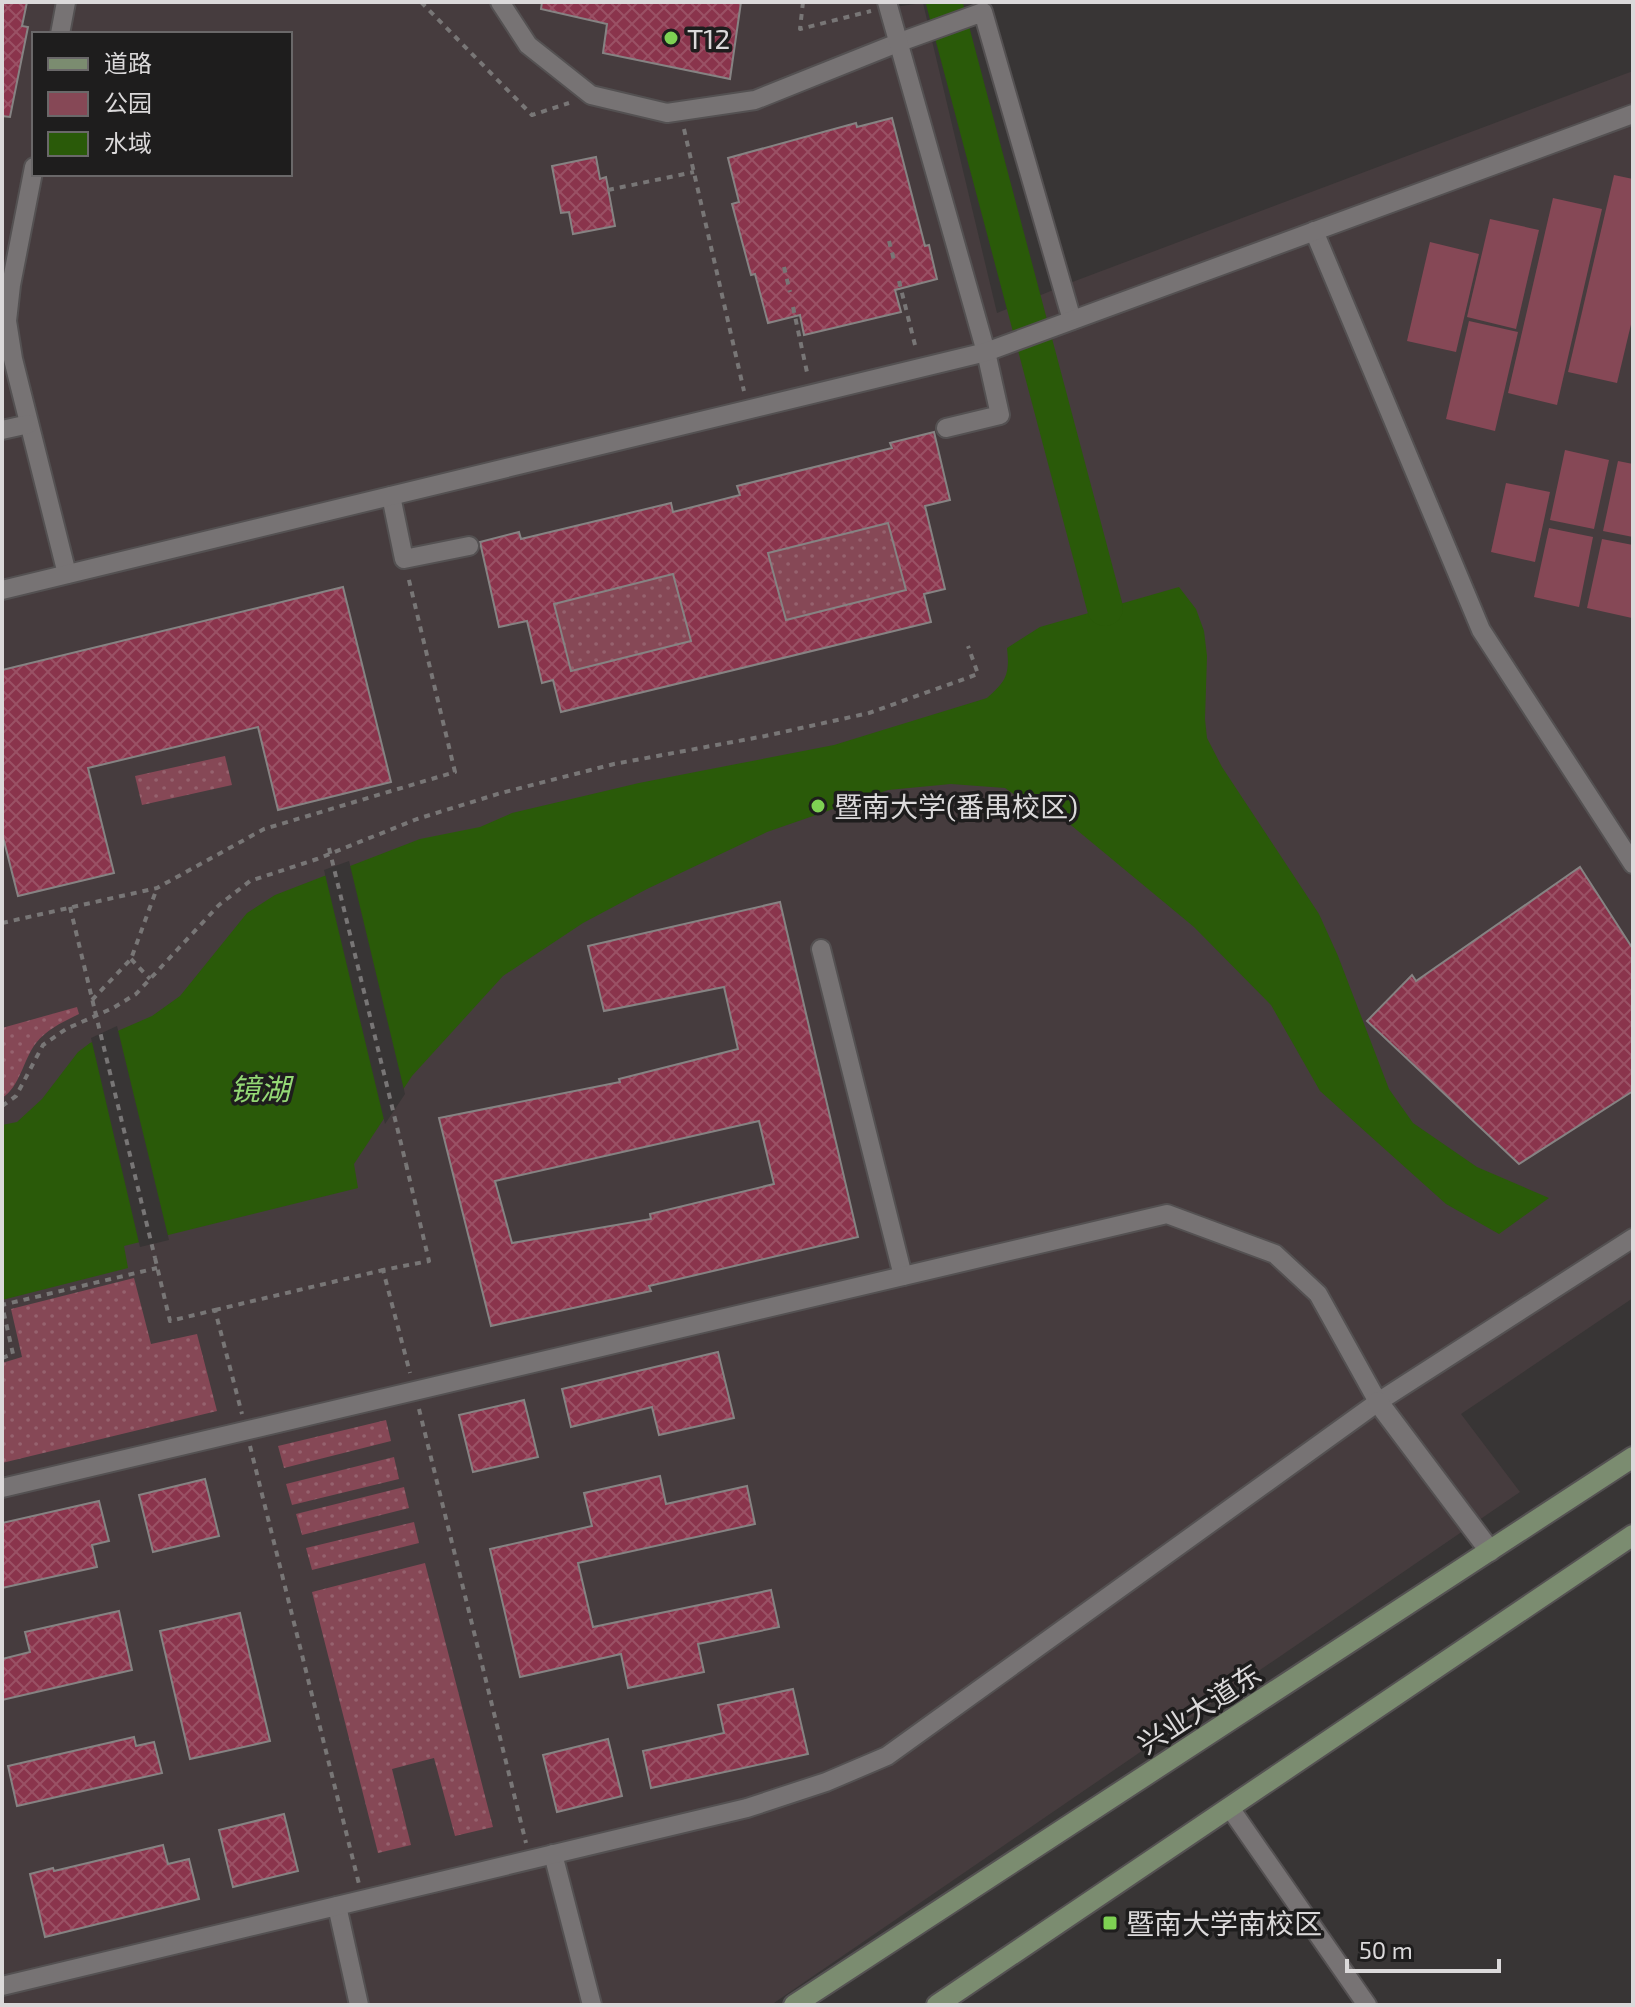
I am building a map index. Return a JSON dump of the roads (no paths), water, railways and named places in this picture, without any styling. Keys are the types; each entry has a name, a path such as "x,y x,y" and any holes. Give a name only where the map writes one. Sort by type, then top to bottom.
{"main road":[{"name":"兴业大道东","path":"800,2002 1633,1457"},
{"path":"937,2005 1633,1535"}],"street":[{"path":"60,32 66,2"},
{"path":"500,2 528,45 591,95 667,113 755,100 983,12 1072,320"},
{"path":"888,4 986,352 1000,415 946,428"},
{"path":"2,590 986,352 1633,114"},
{"path":"32,176 4,320 67,574"},
{"path":"1314,231 1481,630 1633,864"},
{"path":"2,430 29,424"},
{"path":"391,496 404,559 469,546"},
{"path":"821,949 903,1276"},
{"path":"2,1488 1167,1214 1275,1254 1318,1294 1378,1402 1490,1551"},
{"path":"2,1986 747,1808 826,1782 887,1756 1378,1402 1633,1238"},
{"path":"1230,1808 1367,2005"},
{"path":"553,1854 592,2005"},
{"path":"337,1906 359,2005"}],"water":[{"name":"镜湖","path":"1179,587 1196,609 1204,631 1207,738 1222,767 1319,914 1389,1089 1413,1123 1477,1167 1549,1198 1499,1234 1446,1204 1320,1091 1271,1005 1194,927 1043,802 1037,810 1005,788 951,784 888,790 767,832 583,923 503,976 412,1076 354,1164 358,1188 124,1246 128,1268 2,1300 2,1125 17,1122 42,1099 78,1052 90,1043 152,1016 180,996 247,913 275,895 420,839 480,827 512,813 639,783 834,745 987,698 1005,677 1007,648 1040,627"}],"waterway":[{"path":"944,2 1105,608"}],"place":[{"name":"T12","path":"671,38"},
{"name":"暨南大学(番禺校区)","path":"818,806"},
{"name":"暨南大学南校区","path":"1110,1923"}]}
